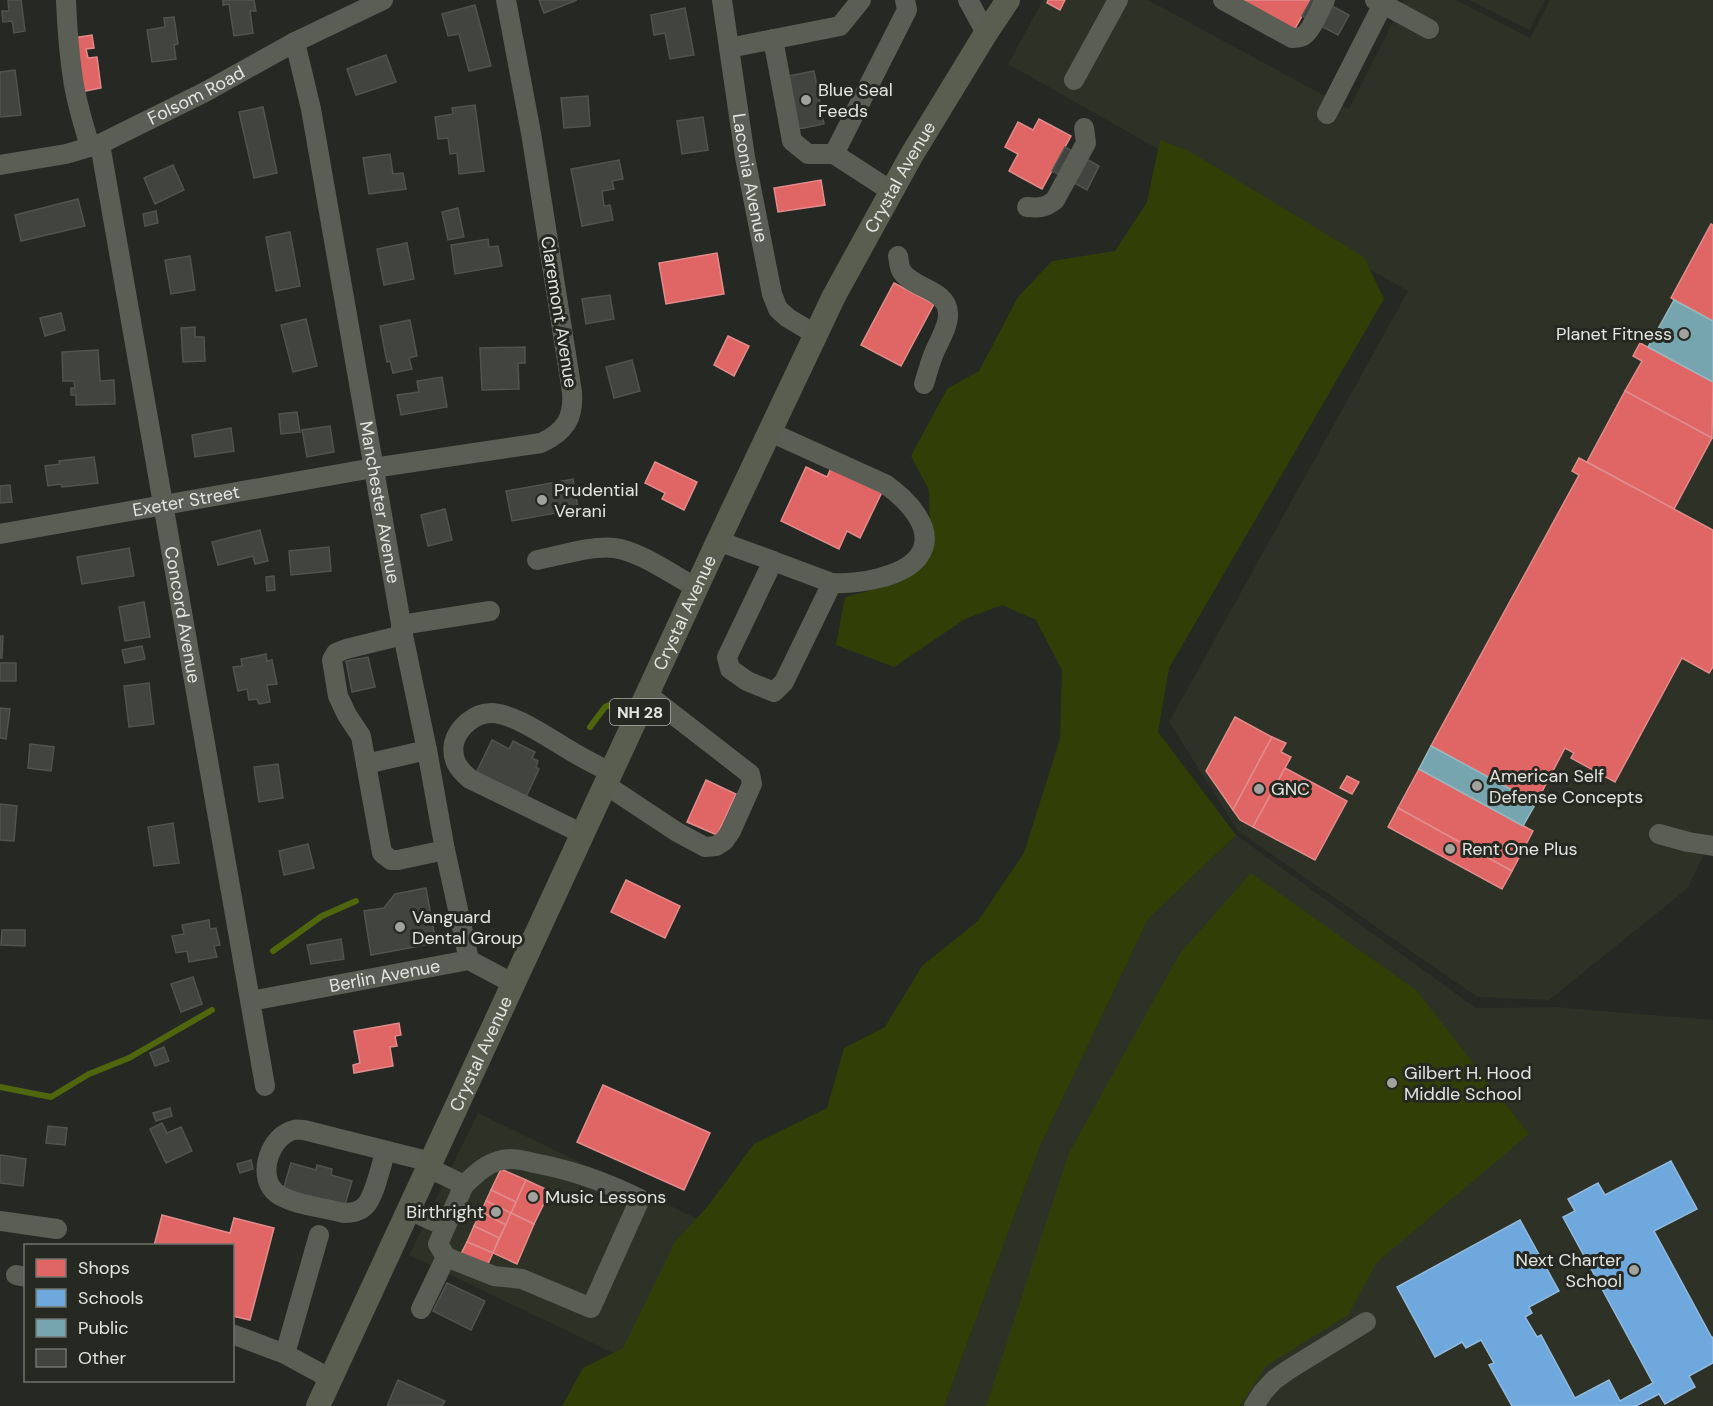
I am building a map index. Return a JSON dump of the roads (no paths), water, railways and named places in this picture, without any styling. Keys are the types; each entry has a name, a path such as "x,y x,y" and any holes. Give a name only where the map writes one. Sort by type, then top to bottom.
{"main road":[{"name":"Crystal Avenue","path":"318,1406 815,334 910,156 1008,0"}],"street":[{"name":"Concord Avenue","path":"66,0 68,44 73,80 80,112 95,146 164,505 265,1086"},
{"name":"Folsom Road","path":"0,165 95,146 205,92 295,42 383,0"},
{"name":"Claremont Avenue","path":"373,468 541,443 558,433 566,425 571,414 572,392 531,133 506,0"},
{"name":"Laconia Avenue","path":"722,0 745,157 772,294 778,309 788,318 815,334"},
{"path":"729,48 840,26 861,0"},
{"path":"834,154 907,10 905,0"},
{"path":"968,0 986,33"},
{"path":"1074,80 1118,0"},
{"path":"1223,0 1292,38 1304,36 1325,0"},
{"path":"1327,114 1379,2 1429,28"},
{"path":"773,39 792,141 807,154 834,154 891,191"},
{"name":"Manchester Avenue","path":"295,42 311,109 402,630 445,850 470,960"},
{"path":"1027,207 1041,208 1055,200 1086,143 1084,128"},
{"path":"898,256 901,270 909,279 938,295 945,303 948,312 947,321 924,384"},
{"path":"718,542 832,583 850,584 868,581 908,566 918,556 923,546 924,532 921,524 899,493 885,483 770,432"},
{"name":"Exeter Street","path":"0,534 373,468"},
{"path":"537,560 596,548 614,548 644,559 697,588"},
{"path":"773,561 727,657 730,669 747,681 774,692 784,682 832,583"},
{"path":"445,850 398,860 391,860 382,853 361,736 338,696 332,660 336,653 402,630 490,611"},
{"path":"583,834 470,778 455,762 454,741 459,731 476,716 491,713 505,715 572,752 677,832 705,847 716,846 724,841 731,831 752,784 750,774 648,695"},
{"path":"366,764 427,750"},
{"path":"1659,834 1713,846"},
{"path":"470,960 514,984"},
{"name":"Berlin Avenue","path":"251,1001 470,960"},
{"path":"386,1150 371,1197 365,1205 352,1213 284,1198 274,1191 267,1175 266,1165 275,1145 284,1135 294,1130 303,1130 386,1150 430,1165 464,1185"},
{"path":"512,1158 576,1172 610,1184 640,1199 591,1308 522,1279 494,1276 446,1257 438,1244 445,1226 464,1185 480,1170 497,1161 512,1158"},
{"path":"409,1210 445,1226"},
{"path":"0,1221 57,1229"},
{"path":"285,1354 319,1235"},
{"path":"421,1309 446,1257"},
{"path":"1254,1406 1274,1380 1366,1322"},
{"path":"234,1335 285,1354 331,1379"}],"waterway":[{"path":"590,727 605,707 618,701"},
{"path":"273,951 322,916 356,901"},
{"path":"0,1087 51,1097 89,1074 129,1058 212,1010"}],"place":[{"name":"Blue Seal Feeds","path":"806,100"},
{"name":"Planet Fitness","path":"1684,334"},
{"name":"Prudential Verani","path":"542,500"},
{"name":"American Self Defense Concepts","path":"1477,786"},
{"name":"GNC","path":"1259,789"},
{"name":"Rent One Plus","path":"1450,849"},
{"name":"Vanguard Dental Group","path":"400,927"},
{"name":"Gilbert H. Hood Middle School","path":"1392,1083"},
{"name":"Music Lessons","path":"533,1197"},
{"name":"Birthright","path":"496,1212"},
{"name":"Next Charter School","path":"1634,1270"}]}
